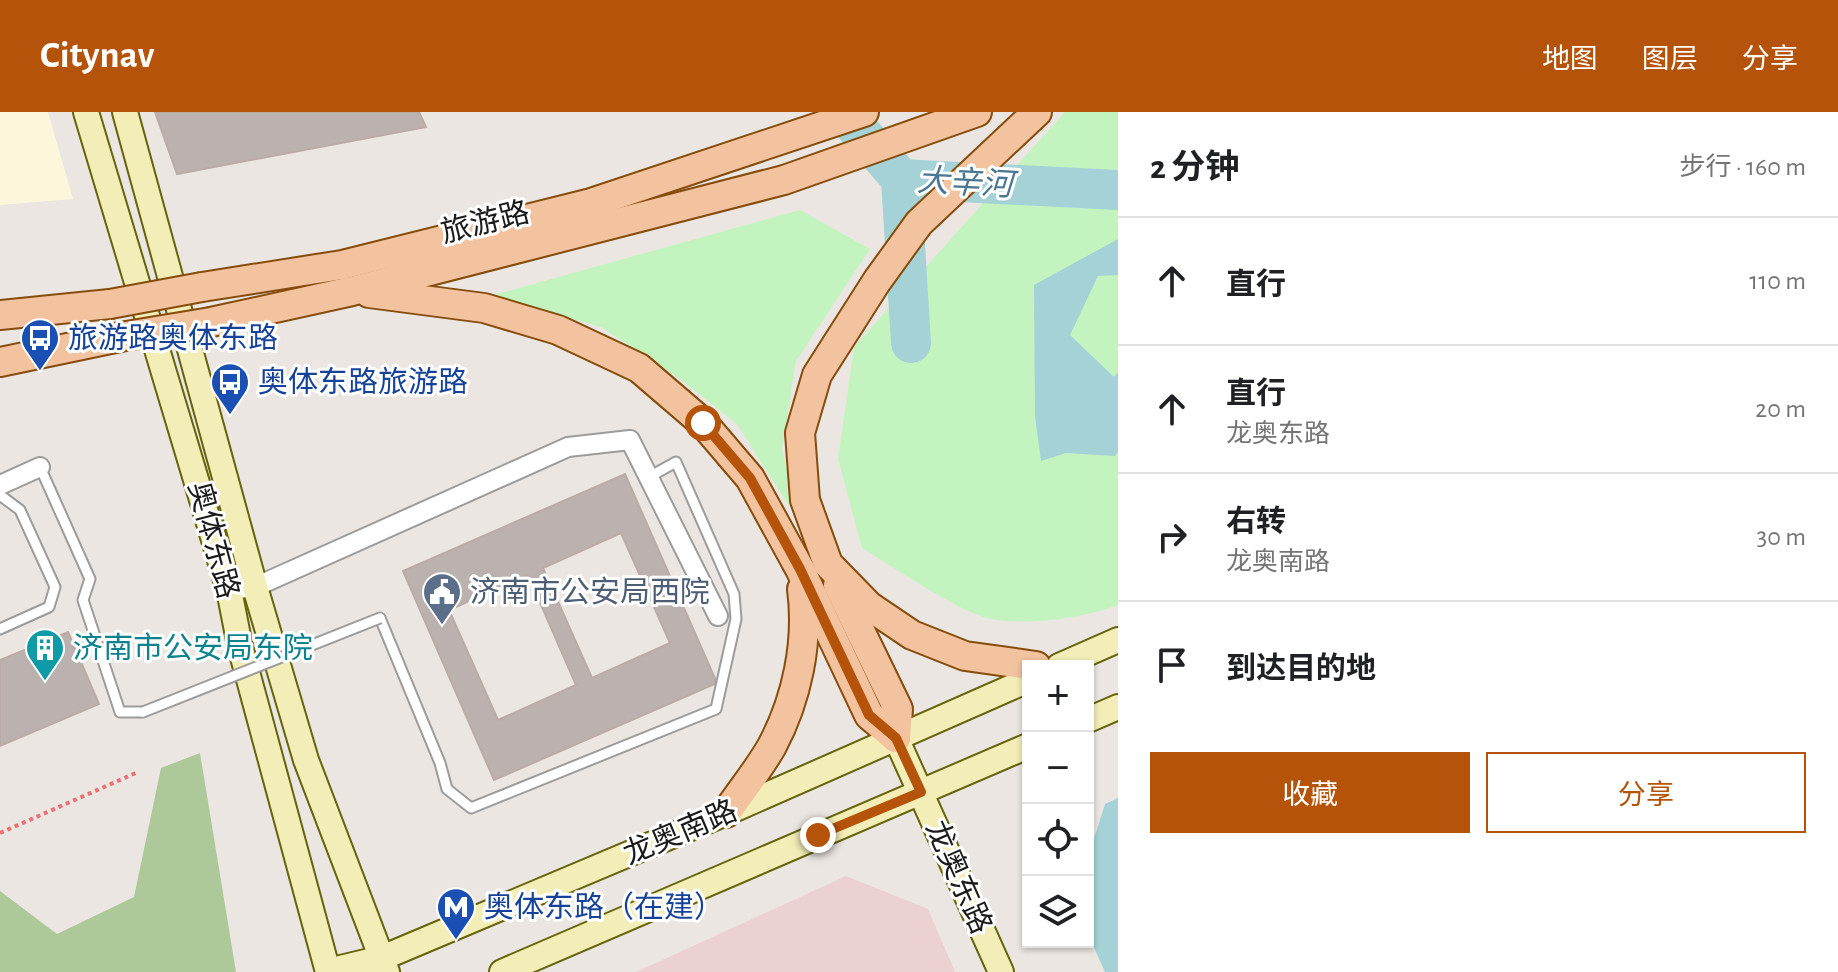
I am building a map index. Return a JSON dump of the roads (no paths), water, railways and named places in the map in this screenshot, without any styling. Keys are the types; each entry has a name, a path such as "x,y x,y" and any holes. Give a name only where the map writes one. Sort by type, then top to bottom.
{"main road":[{"name":"奥体东路","path":"86,112 229,590 240,646 328,972"},
{"path":"125,112 255,587 306,760 384,965"},
{"name":"旅游路","path":"0,315 110,304 342,265 591,203 864,112"},
{"name":"旅游路","path":"0,362 211,322 352,291 784,180 977,112"},
{"path":"896,738 898,709 828,564 805,500 800,433 817,375 877,281 919,223 1037,112"},
{"path":"352,291 484,308 558,330 639,368 703,423 750,478 800,569 869,715 896,738"},
{"path":"828,564 869,606 912,635 965,656 1022,664"},
{"path":"726,813 772,746 799,673 806,617 800,569"},
{"path":"1073,660 1118,640"},
{"name":"龙奥南路","path":"328,972 384,965 1022,683"},
{"path":"1094,717 1118,707"},
{"name":"龙奥东路","path":"896,738 1001,972"},
{"name":"龙奥南路","path":"502,972 1022,749"}],"street":[{"path":"229,590 255,587 568,447 630,440 718,616"},
{"path":"0,485 40,467"}],"lane":[{"path":"40,467 90,579 83,600 120,712 143,712 380,618 440,763 447,789 471,808 716,709 736,619 734,594 676,462 649,477"},
{"path":"0,495 20,510 55,587 49,607 0,629"}],"water":[{"path":"1118,239 1118,275 1098,276 1070,335 1114,377 1118,372 1118,452 1115,456 1066,453 1041,461 1035,416 1034,285"},
{"path":"1118,798 1118,972 1105,972 1094,947 1094,839 1105,804"}],"waterway":[{"name":"大辛河","path":"843,112 901,179 1118,190"},
{"path":"901,179 911,343"}],"place":[{"name":"旅游路奥体东路","path":"40,372"},
{"name":"奥体东路旅游路","path":"230,416"},
{"name":"济南市公安局西院","path":"442,626"},
{"name":"济南市公安局东院","path":"45,682"},
{"name":"奥体东路（在建）","path":"456,941"}]}
